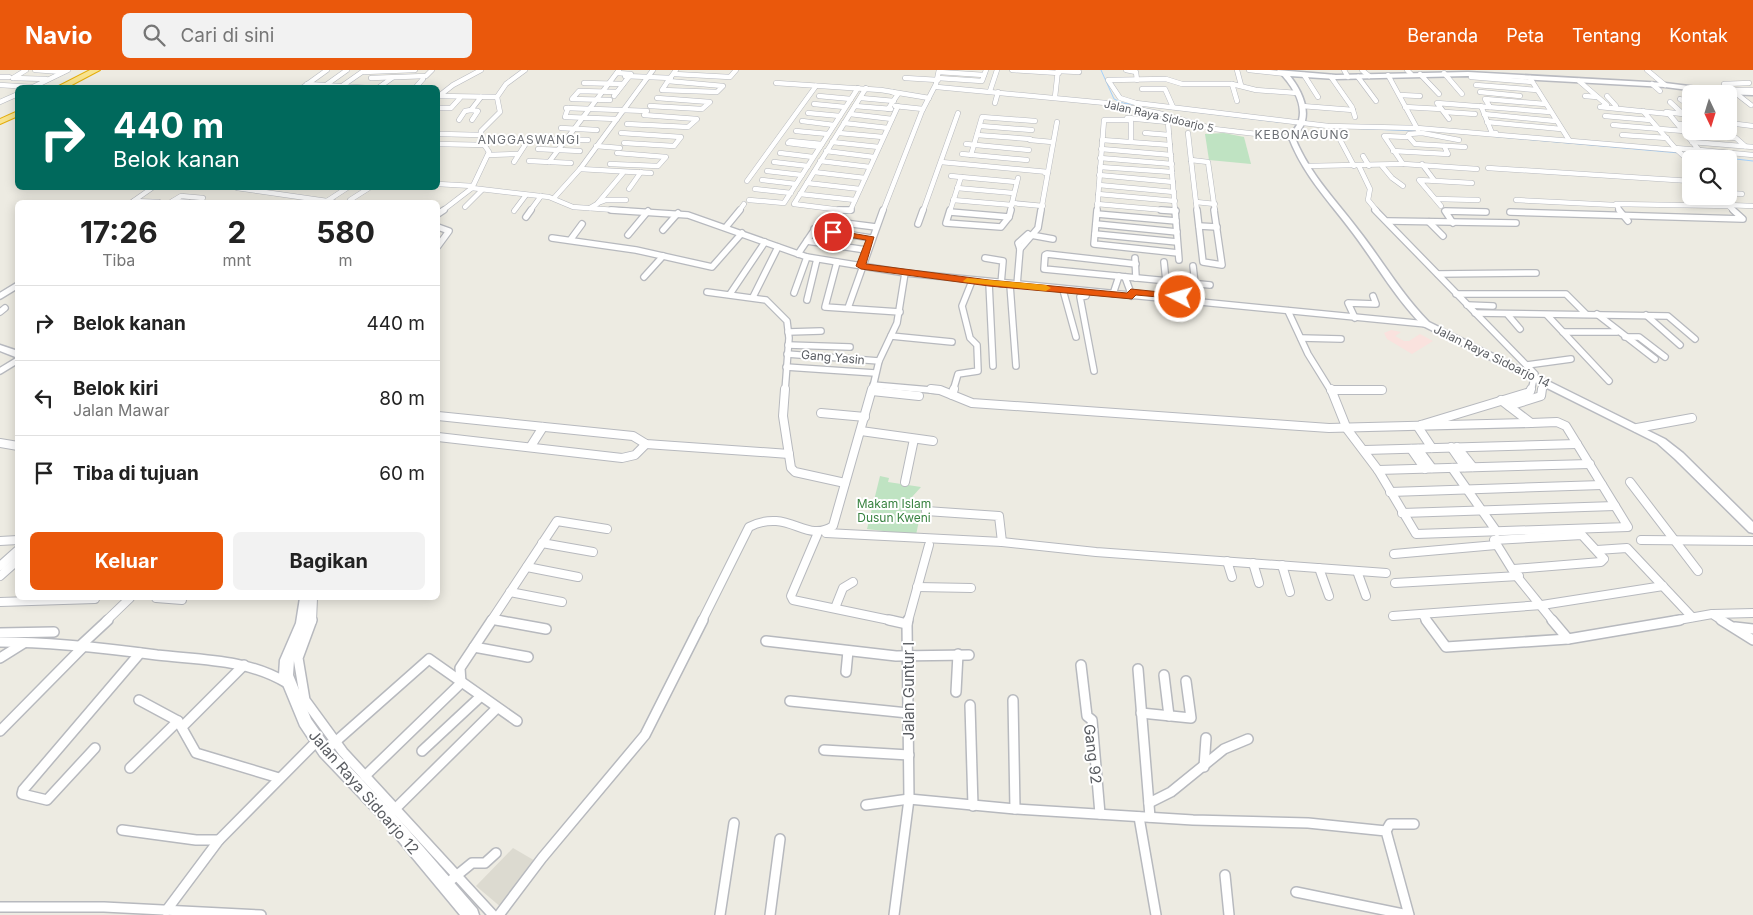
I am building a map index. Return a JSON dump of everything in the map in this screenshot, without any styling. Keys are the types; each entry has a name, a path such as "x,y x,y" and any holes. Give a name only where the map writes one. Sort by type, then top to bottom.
{"highway":[{"path":"65,85 96,70"},
{"path":"72,85 102,70"},
{"path":"0,119 15,112"}],"main road":[{"path":"1283,72 1304,75 1358,77 1410,73 1450,73 1531,80 1664,84 1682,86"},
{"path":"1283,72 1297,93 1302,106 1300,125 1292,138"},
{"path":"1738,91 1753,91"},
{"name":"Jalan Raya Sidoarjo 14","path":"1292,138 1330,202 1355,232 1410,308 1426,324 1661,442 1679,456 1753,529"},
{"path":"0,348 15,354"},
{"name":"Jalan Raya Sidoarjo 12","path":"306,600 301,638 287,660 286,675 299,710 327,745 392,812 452,879 471,915"}],"street":[{"path":"11,77 22,70"},
{"path":"0,83 26,70"},
{"path":"35,70 66,71"},
{"path":"307,84 327,70"},
{"path":"307,84 326,85 347,70"},
{"path":"362,85 382,70"},
{"path":"343,85 364,71 415,70"},
{"path":"371,78 426,76 432,70"},
{"path":"440,95 481,70"},
{"path":"440,212 473,187 489,150 480,135 482,129 500,112 497,97 504,86 525,70"},
{"path":"552,198 580,169 653,70"},
{"path":"629,76 701,75 730,77 736,70"},
{"path":"990,91 997,70"},
{"path":"1012,70 1079,72"},
{"path":"1126,70 1136,72 1137,80"},
{"path":"1237,70 1241,85"},
{"path":"1249,70 1283,72"},
{"path":"1344,70 1348,76"},
{"path":"1362,70 1368,76"},
{"path":"1647,70 1664,84"},
{"path":"37,85 66,71"},
{"path":"1055,97 1058,71"},
{"path":"905,78 939,75 980,81 983,80 985,72"},
{"path":"552,162 617,73 631,74 629,76"},
{"path":"1450,73 1462,94"},
{"path":"1420,74 1439,94"},
{"path":"696,83 701,75"},
{"path":"848,308 866,250 923,109 937,87 939,75"},
{"path":"1304,75 1311,90 1315,91 1318,97"},
{"path":"1334,75 1355,117"},
{"path":"1388,75 1418,130"},
{"path":"604,109 629,76"},
{"path":"654,89 717,92 724,86 696,83 672,76"},
{"path":"662,90 672,76"},
{"path":"1469,76 1490,107"},
{"path":"0,77 48,80"},
{"path":"1358,77 1376,101"},
{"path":"370,85 379,78"},
{"path":"382,85 392,78"},
{"path":"417,85 423,79"},
{"path":"865,79 861,89 861,98 794,204 849,212 897,108"},
{"path":"1297,93 1263,90 1232,84 1200,85 1179,83 1169,79 1108,80 1117,95 1123,100 1300,125 1450,130 1682,150"},
{"path":"1146,80 1154,89"},
{"path":"1531,80 1555,121 1569,140"},
{"path":"1579,82 1607,105"},
{"path":"0,83 16,85"},
{"path":"584,83 623,84"},
{"path":"776,83 898,92 929,98"},
{"path":"1262,83 1263,90"},
{"path":"1726,85 1725,84 1749,83"},
{"path":"1232,84 1237,101"},
{"path":"1652,84 1660,91"},
{"path":"1476,85 1537,90"},
{"path":"746,181 760,161 766,157 816,86"},
{"path":"898,92 901,86"},
{"name":"Jalan Raya Sidoarjo 5","path":"937,87 1094,101 1128,107 1221,130 1292,138"},
{"path":"826,88 898,93 891,105"},
{"path":"1516,88 1523,102"},
{"path":"748,200 783,204 845,107 861,89"},
{"path":"1142,89 1165,89 1173,107"},
{"path":"610,100 572,99 579,91 617,92"},
{"path":"995,103 998,92"},
{"path":"1480,92 1520,96"},
{"path":"0,94 15,94"},
{"path":"0,102 15,94"},
{"path":"1738,94 1751,105"},
{"path":"1400,95 1420,96"},
{"path":"440,96 460,98 497,97"},
{"path":"819,96 851,99"},
{"path":"1585,96 1597,97"},
{"path":"1608,96 1616,106"},
{"path":"472,110 481,97"},
{"path":"440,108 451,108 460,98"},
{"path":"617,119 565,117 567,108 647,111 681,108 704,109 710,101 648,98"},
{"path":"637,124 657,98"},
{"path":"861,98 897,108 923,109"},
{"path":"1094,101 1096,98 1106,98"},
{"path":"1432,99 1449,119"},
{"path":"1485,99 1545,104"},
{"path":"1670,102 1682,113"},
{"path":"1437,103 1550,112"},
{"path":"814,104 845,107"},
{"path":"856,106 891,105"},
{"path":"1220,113 1222,105"},
{"path":"1682,114 1607,105 1598,106 1682,115"},
{"path":"1302,106 1353,110"},
{"path":"1481,106 1492,133 1587,142"},
{"path":"1128,107 1129,142"},
{"path":"1405,107 1475,114"},
{"path":"674,117 681,108"},
{"path":"459,120 465,111 478,111 472,120"},
{"path":"627,124 688,127 697,119 674,117 647,111"},
{"path":"1643,111 1682,154"},
{"path":"808,113 840,116"},
{"path":"850,114 892,119"},
{"path":"918,224 958,114"},
{"path":"1484,114 1555,121"},
{"path":"1669,114 1682,129"},
{"path":"1605,116 1650,120"},
{"path":"962,154 971,155 1026,161 1035,119 982,118 971,155"},
{"path":"1178,253 1095,245 1104,120 1129,118 1168,122 1179,260"},
{"path":"1150,120 1152,134"},
{"path":"802,121 834,125"},
{"path":"1016,366 1013,285 1020,250 1019,241 1033,233 1040,208 1045,173 1057,122"},
{"path":"1181,132 1193,132 1192,122"},
{"path":"1487,122 1562,130"},
{"path":"844,123 888,128"},
{"path":"1445,123 1450,130"},
{"path":"1506,124 1512,135"},
{"path":"1678,124 1682,124"},
{"path":"1738,124 1753,126"},
{"path":"1614,125 1682,132"},
{"path":"981,126 1032,130"},
{"path":"1528,127 1531,136"},
{"path":"561,128 597,130"},
{"path":"1409,137 1409,134 1418,130 1443,139 1459,140"},
{"path":"796,131 828,134"},
{"path":"838,132 883,137"},
{"path":"1404,164 1384,136 1379,133 1336,132 1370,189 1369,202 1456,294 1534,372 1539,380 1541,396"},
{"path":"596,146 621,148 675,145 681,137 621,133"},
{"path":"1145,133 1170,135"},
{"path":"1188,133 1191,160 1199,226 1203,262 1219,266 1223,264 1208,162 1191,160"},
{"path":"441,134 480,135"},
{"path":"606,169 631,134"},
{"path":"977,135 1053,141"},
{"path":"1622,135 1666,138"},
{"path":"1384,136 1409,137 1415,144 1465,147"},
{"path":"548,139 588,140"},
{"path":"1102,140 1170,145"},
{"path":"1738,140 1745,146"},
{"path":"790,141 821,145 788,143 790,141"},
{"path":"832,142 879,147"},
{"path":"1692,142 1753,147"},
{"path":"1692,142 1699,150"},
{"path":"440,144 485,145"},
{"path":"966,144 1029,150"},
{"path":"514,162 525,145"},
{"path":"644,155 650,145"},
{"path":"505,154 508,146"},
{"path":"1393,150 1448,154 1444,146"},
{"path":"610,164 658,166 666,157 644,155 621,148"},
{"path":"1101,149 1171,155"},
{"path":"538,150 580,152"},
{"path":"826,151 874,157"},
{"path":"780,153 814,157"},
{"path":"488,155 518,154"},
{"path":"1737,154 1753,155"},
{"path":"1363,156 1369,166"},
{"path":"1100,158 1172,164"},
{"path":"528,161 571,163"},
{"path":"820,161 870,167"},
{"path":"774,162 808,166"},
{"path":"941,163 1045,173"},
{"path":"1307,166 1422,164 1477,169"},
{"path":"1422,164 1434,180"},
{"path":"1382,166 1392,178 1403,186"},
{"path":"1100,167 1172,172"},
{"path":"1488,168 1682,180"},
{"path":"580,169 651,173"},
{"path":"768,171 802,175"},
{"path":"629,189 641,172"},
{"path":"814,172 865,178"},
{"path":"597,204 624,173"},
{"path":"1100,175 1173,182"},
{"path":"951,176 1017,180 1009,217 1005,224 999,228 948,225 946,223 961,177"},
{"path":"762,180 796,184"},
{"path":"1441,206 1419,180 1472,183"},
{"path":"807,183 860,189"},
{"path":"440,184 541,196 552,198 569,206 678,213 726,227 807,257 861,266 989,283 1087,292 1114,292"},
{"path":"1099,185 1174,192"},
{"path":"754,188 791,193"},
{"path":"957,188 1013,193"},
{"path":"136,200 149,190"},
{"path":"282,190 323,200"},
{"path":"329,200 344,190"},
{"path":"350,200 366,190"},
{"path":"465,207 482,190"},
{"path":"514,211 526,194"},
{"path":"800,194 855,200"},
{"path":"1098,194 1175,201"},
{"path":"1737,194 1742,194"},
{"path":"175,200 181,196 201,198 196,200"},
{"path":"526,217 541,196"},
{"path":"1436,199 1478,200"},
{"path":"590,208 606,200 626,200"},
{"path":"953,200 1040,208"},
{"path":"1516,200 1615,206 1621,204 1682,205"},
{"path":"1196,202 1215,204"},
{"path":"726,227 744,204"},
{"path":"1097,204 1176,211"},
{"path":"1728,205 1752,206"},
{"path":"1728,205 1743,218"},
{"path":"1615,206 1628,221"},
{"path":"1453,223 1445,211 1486,212"},
{"path":"628,236 648,212"},
{"path":"950,212 1009,217"},
{"path":"1510,212 1753,219"},
{"path":"664,230 678,213"},
{"path":"1096,214 1176,221"},
{"path":"798,254 822,219 876,227"},
{"path":"1388,221 1516,223"},
{"path":"1429,222 1443,236"},
{"path":"571,240 582,224"},
{"path":"1096,224 1177,232"},
{"path":"1199,226 1217,227"},
{"path":"440,228 449,231 440,243"},
{"path":"814,229 871,238"},
{"path":"1033,233 1054,239"},
{"path":"552,238 663,256 714,267 742,234"},
{"path":"1095,234 1177,242"},
{"path":"807,241 866,250"},
{"path":"730,294 764,242"},
{"path":"753,298 778,247"},
{"path":"1136,278 1135,261 1108,257 1046,254 1044,269 1194,284 1210,285"},
{"path":"644,277 663,256"},
{"path":"794,293 807,257"},
{"path":"1108,257 1108,275"},
{"path":"985,258 1003,261 1001,284"},
{"path":"807,300 818,259"},
{"path":"837,262 824,305 832,308 900,312"},
{"path":"1164,262 1166,281"},
{"path":"1193,266 1194,284"},
{"path":"822,534 833,526 861,431 875,373 900,312 905,273"},
{"path":"1438,274 1536,273"},
{"path":"1114,292 1122,277"},
{"path":"1122,277 1131,294"},
{"path":"952,395 958,374 978,370 977,345 970,338 962,306 972,281"},
{"path":"989,283 993,366"},
{"path":"1034,283 1354,318 1426,324"},
{"path":"0,296 15,287"},
{"path":"1063,290 1076,337"},
{"path":"1072,290 1072,295 1080,297 1086,296 1087,292"},
{"path":"707,292 769,301 786,319 788,345 783,416 791,468 795,472 845,483"},
{"path":"1131,294 1213,300"},
{"path":"1456,294 1566,294 1586,314"},
{"path":"1354,318 1348,302 1376,304 1373,296"},
{"path":"1080,297 1094,371"},
{"path":"1467,305 1492,306"},
{"path":"872,388 940,390 972,403 1347,429 1531,423 1564,424 1628,526 1626,528 1419,535 1413,532 1378,470 1365,450 1347,429 1331,390 1288,311"},
{"path":"1475,313 1670,316 1695,339"},
{"path":"1597,314 1617,332 1655,359"},
{"path":"1508,315 1520,329"},
{"path":"1547,315 1609,381"},
{"path":"1646,315 1680,345"},
{"path":"788,332 821,331"},
{"path":"1563,332 1617,332"},
{"path":"891,336 952,342"},
{"path":"1625,337 1639,337 1665,357"},
{"path":"1301,338 1341,339"},
{"path":"788,345 850,347"},
{"name":"Gang Yasin","path":"787,354 879,361"},
{"path":"1527,365 1571,359"},
{"path":"0,371 15,362"},
{"path":"786,367 875,373"},
{"path":"1420,426 1453,413 1530,392 1539,380"},
{"path":"872,388 919,396"},
{"path":"1331,390 1382,390"},
{"path":"1530,392 1541,396"},
{"path":"1509,406 1541,396"},
{"path":"1511,398 1518,404"},
{"path":"1501,400 1531,423"},
{"path":"821,413 865,416"},
{"path":"1453,413 1468,425"},
{"path":"440,416 633,436 646,444 789,454"},
{"path":"1636,428 1692,418"},
{"path":"1420,426 1435,448"},
{"path":"531,446 543,427"},
{"path":"861,431 933,442"},
{"path":"440,437 531,446 534,449 622,458 635,455 646,444"},
{"path":"905,482 914,439"},
{"path":"0,444 15,446"},
{"path":"1365,450 1577,444"},
{"path":"1454,447 1469,467"},
{"path":"1414,449 1428,468"},
{"path":"1378,470 1590,464"},
{"path":"1449,468 1497,532"},
{"path":"1630,482 1698,571"},
{"path":"1390,492 1602,485"},
{"path":"1402,513 1615,506"},
{"path":"926,511 999,516 1002,542"},
{"path":"499,915 542,858 645,735 749,527 767,519 779,518 822,534 871,534 1002,542 1386,573"},
{"path":"462,683 460,668 557,520 607,529"},
{"name":"Jalan Guntur I","path":"822,534 792,598 795,601 907,624 909,799 894,915"},
{"path":"1395,582 1516,572 1603,561 1597,550 1584,536 1579,534 1494,540 1516,572 1568,638"},
{"path":"0,541 15,540"},
{"path":"1640,540 1753,541"},
{"path":"542,543 593,552"},
{"path":"907,624 928,545"},
{"path":"1394,554 1496,545"},
{"path":"1597,550 1627,548 1692,617"},
{"path":"1,571 15,554"},
{"path":"1227,561 1232,578"},
{"path":"1,571 15,562"},
{"path":"1252,563 1259,583"},
{"path":"1282,565 1290,592"},
{"path":"527,567 578,577"},
{"path":"1319,568 1329,596"},
{"path":"1357,570 1366,596"},
{"path":"1,571 15,571"},
{"path":"835,608 843,588 851,585 853,582"},
{"path":"1393,616 1423,615 1591,597 1663,586"},
{"path":"917,587 971,588"},
{"path":"510,592 562,602"},
{"path":"0,602 63,600"},
{"path":"0,731 128,600"},
{"path":"312,600 312,620 301,638 298,658 304,695 327,745 365,776 392,812 497,708"},
{"path":"1423,615 1446,647 1568,638 1712,614 1753,612"},
{"path":"1712,614 1753,640"},
{"path":"493,619 546,630"},
{"path":"1733,627 1753,629"},
{"path":"0,634 54,632"},
{"path":"766,641 908,656 969,654"},
{"path":"0,642 82,646 244,665 279,677 289,684"},
{"path":"0,658 24,642"},
{"path":"474,647 528,657"},
{"path":"846,672 848,651"},
{"path":"95,748 47,800 22,794 22,790 140,653"},
{"path":"956,692 958,654"},
{"path":"166,911 219,840 279,778 327,745 427,660 431,660 480,697 517,721"},
{"path":"130,768 244,665"},
{"name":"Gang 92","path":"1081,665 1087,716 1092,720 1100,814"},
{"path":"1138,669 1149,803 1145,817 1156,915"},
{"path":"1164,675 1169,716"},
{"path":"1141,713 1191,718 1186,681"},
{"path":"365,776 462,683"},
{"path":"422,752 480,697"},
{"path":"139,700 180,724 190,748 196,753 279,778"},
{"path":"1013,700 1015,809"},
{"path":"790,701 908,713"},
{"path":"970,705 973,806"},
{"path":"1204,767 1206,738"},
{"path":"1149,803 1162,798 1204,767 1224,749 1248,739"},
{"path":"824,750 909,755"},
{"path":"866,805 909,799 1015,809 1308,824 1386,831"},
{"path":"720,915 734,823"},
{"path":"1296,892 1409,915 1386,831 1390,824 1414,824"},
{"path":"122,830 190,839 219,840"},
{"path":"770,915 780,839"},
{"path":"493,915 452,879 472,863 486,863 496,853"},
{"path":"1225,875 1229,915"},
{"path":"0,907 104,907 261,915"}],"shaded area":[{"path":"1391,330 1401,332 1395,336 1404,341 1409,341 1420,334 1433,341 1412,354 1387,339 1384,333"},
{"path":"513,848 537,862 502,908 476,886"}],"green space":[{"path":"1224,133 1244,137 1251,164 1209,160 1205,134"},
{"name":"Makam Islam Dusun Kweni","path":"880,476 889,478 888,482 921,487 912,497 914,505 922,506 916,535 867,529"}],"waterway":[{"path":"1101,70 1114,99 1123,103 1278,122"},
{"path":"1345,128 1417,131"},
{"path":"1489,136 1679,153"},
{"path":"1737,159 1753,161"}],"slow traffic":[{"path":"967,281 1046,288"}],"district":[{"name":"KEBONAGUNG","path":"1302,134"},
{"name":"ANGGASWANGI","path":"529,139"}],"route":[{"path":"833,232 871,238 861,266 880,270 989,283 1132,296 1131,292 1180,297"}]}
